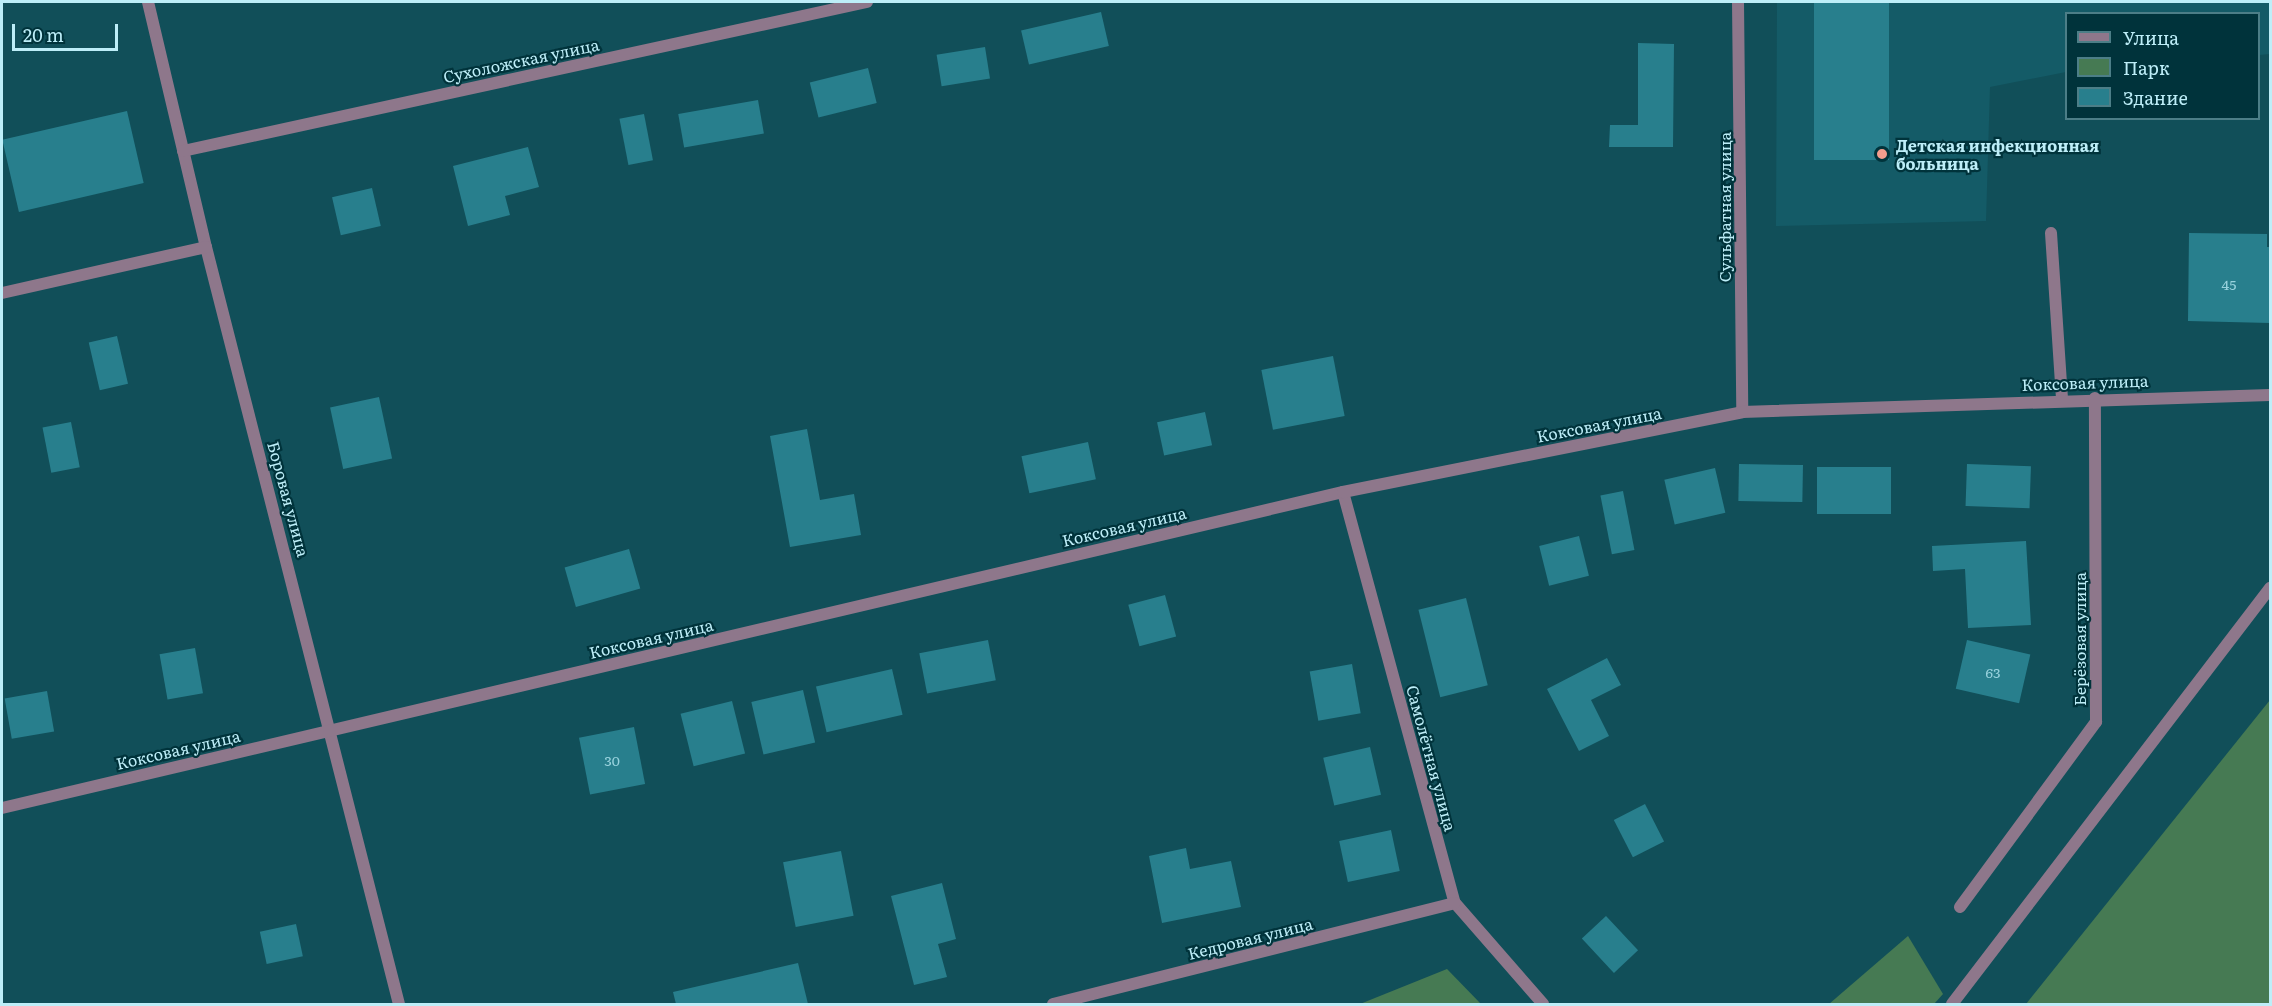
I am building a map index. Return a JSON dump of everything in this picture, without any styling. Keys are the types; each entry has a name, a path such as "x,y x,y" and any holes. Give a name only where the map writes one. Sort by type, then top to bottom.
{"street":[{"name":"Боровая улица","path":"148,2 206,246 332,730 399,1005"},
{"name":"Сухоложская улица","path":"183,151 867,2"},
{"name":"Сульфатная улица","path":"1738,2 1742,412"},
{"path":"2051,233 2062,399"},
{"path":"2,293 206,246"},
{"name":"Коксовая улица","path":"2,808 1343,492 1742,412 2062,399 2271,395"},
{"name":"Берёзовая улица","path":"1960,907 2096,722 2095,398"},
{"name":"Самолётная улица","path":"1343,492 1455,903 1544,1005"},
{"path":"1952,1005 2271,588"},
{"name":"Кедровая улица","path":"1053,1005 1455,903"}],"shaded area":[{"name":"Детская инфекционная больница","path":"1777,2 2270,2 2270,54 2260,55 2260,12 2065,12 2065,72 1990,87 1986,221 1776,226"}],"green space":[{"path":"2270,700 2270,1004 2026,1004"},
{"path":"1908,936 1943,994 1934,1004 1829,1004"},
{"path":"1447,969 1481,1004 1360,1004"}],"building":[{"path":"1814,2 1889,2 1889,160 1814,160"},
{"path":"1101,12 1109,46 1029,65 1021,30"},
{"path":"1638,43 1674,44 1673,147 1609,147 1610,125 1638,125"},
{"path":"985,47 990,79 942,86 937,55"},
{"path":"868,68 877,103 818,117 810,83"},
{"path":"758,100 764,133 684,148 678,114"},
{"path":"127,111 144,183 19,212 2,140"},
{"path":"644,114 653,160 628,165 619,119"},
{"path":"528,147 539,187 505,196 510,215 468,226 453,166"},
{"path":"372,188 381,226 341,235 332,197"},
{"path":"2189,233 2267,234 2267,247 2270,247 2270,323 2188,321"},
{"path":"117,336 128,384 100,390 89,343"},
{"path":"1333,356 1345,416 1273,430 1261,370"},
{"path":"379,397 392,459 343,469 330,407"},
{"path":"1205,412 1212,445 1164,455 1157,422"},
{"path":"71,422 80,467 51,473 43,428"},
{"path":"807,429 820,500 854,494 861,535 790,547 770,436"},
{"path":"1088,442 1096,479 1029,493 1021,456"},
{"path":"1739,464 1803,465 1802,502 1738,501"},
{"path":"1967,464 2031,466 2029,508 1966,506"},
{"path":"1817,467 1891,467 1891,514 1817,514"},
{"path":"1715,468 1725,513 1675,525 1664,480"},
{"path":"1623,491 1634,550 1612,554 1600,495"},
{"path":"1579,536 1589,576 1549,586 1539,546"},
{"path":"2026,541 2031,625 1968,628 1965,569 1933,571 1932,546"},
{"path":"629,549 640,588 576,607 565,567"},
{"path":"1165,595 1176,637 1139,646 1128,605"},
{"path":"1466,598 1488,685 1440,697 1418,610"},
{"path":"988,640 996,680 927,694 919,653"},
{"path":"1967,640 2030,655 2019,703 1956,689"},
{"path":"195,648 203,693 168,700 160,654"},
{"path":"1607,658 1621,685 1591,700 1609,736 1579,751 1547,689"},
{"path":"1352,664 1361,713 1318,721 1310,671"},
{"path":"892,669 903,715 827,732 816,687"},
{"path":"803,690 815,743 764,755 751,702"},
{"path":"47,691 54,731 12,739 5,698"},
{"path":"732,701 745,753 694,766 681,714"},
{"path":"634,727 645,784 590,795 579,738"},
{"path":"1370,747 1381,795 1334,806 1323,758"},
{"path":"1645,804 1664,841 1633,857 1614,820"},
{"path":"1391,830 1400,871 1348,882 1339,841"},
{"path":"1186,848 1190,869 1231,861 1241,907 1162,923 1149,856"},
{"path":"841,851 854,916 796,927 783,862"},
{"path":"942,883 956,939 938,944 947,977 914,985 891,896"},
{"path":"1606,916 1638,950 1614,973 1582,939"},
{"path":"296,924 303,956 267,964 260,932"},
{"path":"798,963 808,1004 676,1004 673,992"}],"place":[{"name":"Детская инфекционная больница","path":"1882,154"}]}
